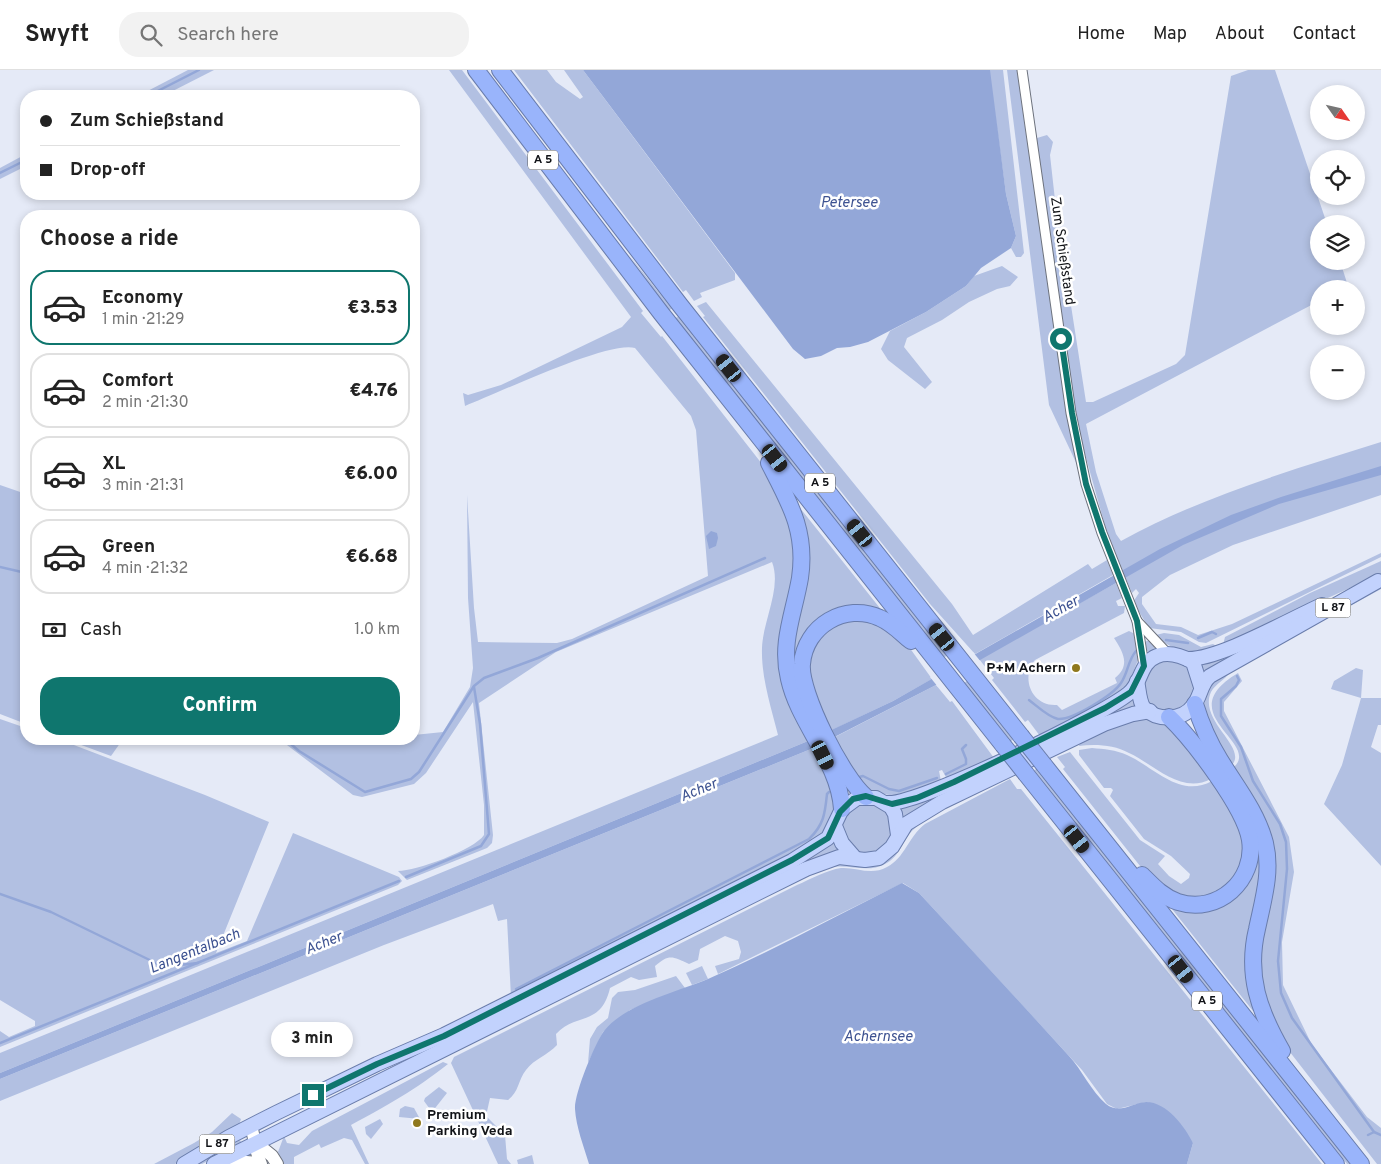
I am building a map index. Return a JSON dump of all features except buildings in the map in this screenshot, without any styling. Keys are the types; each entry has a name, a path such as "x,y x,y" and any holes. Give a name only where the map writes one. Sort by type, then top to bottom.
{"highway":[{"name":"A 5","path":"476,70 608,245 752,429 1336,1164"},
{"name":"A 5","path":"500,70 680,306 1361,1164"},
{"path":"752,429 788,496 798,525 801,568 787,634 785,657 790,684 815,725 828,752 842,809"},
{"path":"815,725 801,667 805,649 811,637 831,619 855,613 880,617 896,628 938,664"},
{"path":"1102,838 1168,897 1183,903 1196,904 1216,900 1232,891 1240,883 1246,872 1251,854 1250,838 1204,731 1195,704"},
{"path":"1169,717 1222,774 1257,820 1268,860 1267,884 1253,953 1256,995 1268,1026 1306,1095"},
{"path":"828,752 855,786 866,796"}],"main road":[{"name":"L 87","path":"1187,659 1203,657 1222,650 1380,581"},
{"name":"L 87","path":"1201,687 1207,679 1229,664 1318,617 1380,581"},
{"path":"1168,654 1187,659 1195,665 1201,687 1195,704 1182,715 1169,717 1150,712 1133,714 1104,724 955,795 906,824 892,847 882,856 869,860 855,858 842,843 835,826 842,809 853,799 866,796 887,803 905,801 943,787 1079,722 1127,695 1137,682 1144,666 1157,656 1168,654"},
{"path":"1137,682 1142,705 1150,712"},
{"path":"887,803 895,814 898,835"},
{"name":"L 87","path":"184,1164 251,1126 377,1064 444,1036 710,903 818,846 828,838 835,826"},
{"name":"L 87","path":"218,1162 806,869 839,857 855,858"}],"street":[{"name":"Zum Schießstand","path":"1022,70 1072,413 1086,484 1110,554 1137,621"},
{"path":"1137,621 1168,654"},
{"path":"1137,621 1144,666"},
{"name":"L 87","path":"251,1126 256,1143"},
{"path":"218,1162 260,1164 255,1150 256,1143"},
{"path":"256,1143 272,1156 277,1164"}],"shaded area":[{"path":"188,70 214,70 175,90 150,90"},
{"path":"449,70 462,70 643,311 641,313 662,336 769,473 797,542 784,630 808,741 0,1073 0,1053 778,735 767,692 762,659 763,637 775,582 772,562 556,652 479,703 493,835 492,843 487,848 407,880 398,871 444,859 469,847 484,835 484,805 473,702 426,773 414,784 362,797 353,795 287,745 420,745 420,734 443,732 470,687 473,668 468,598 467,495 478,642 557,643 572,639 708,576 696,430 691,416 635,348 622,348 602,352 578,360 465,406 463,393 468,395 501,385 622,327 631,317"},
{"path":"514,70 547,70 556,82 580,99 583,97 564,70 583,70 735,273 735,280 700,293 702,297 694,301 686,290 683,292"},
{"path":"989,70 1003,70 1024,253 1021,257 1016,257 1011,248 1016,236 1006,194"},
{"path":"1007,70 1017,70 1027,141 1047,135 1053,142 1050,155 1056,209 1086,402 1093,402 1176,364 1185,355 1231,76 1248,70 1275,70 1310,174 1310,205 1321,205 1324,215 1310,215 1310,270 1343,270 1346,280 1310,280 1310,306 1086,424 1096,472 1116,534 1121,541 1184,510 1216,497 1381,442 1381,495 1233,545 1170,575 1142,597 1142,604 1156,624 1181,627 1198,635 1232,624 1381,553 1381,557 1206,643 1199,642 1181,632 1149,628 1133,602 1139,593 1136,589 1132,593 1109,540 1076,422 1080,471 1049,405"},
{"path":"20,157 20,169 0,179 0,168"},
{"path":"629,255 672,309 669,310"},
{"path":"1002,266 1018,277 1010,286 997,289 969,302 942,320 907,338 904,347 932,382 925,389 888,360 881,349 890,331 926,312 966,286 974,276"},
{"path":"706,302 952,604 973,635 1088,564 1092,569 1107,560 1113,575 975,654 930,604 703,317 705,316 697,306"},
{"path":"678,317 947,656 944,657 675,318"},
{"path":"0,485 20,492 20,722 0,714"},
{"path":"800,508 883,612 845,610 792,672 798,510"},
{"path":"1381,561 1381,574 1223,645 1225,637 1310,593"},
{"path":"1116,583 1122,598 1116,601 1118,606 1125,606 1124,613 1035,660 1031,667 1029,683 1035,696 1041,701 1057,705 1062,710 1117,683 1115,678 1123,668 1124,658 1114,638 1129,631 1135,634 1140,655 1128,685 1115,696 1040,736 1028,720 1025,722 992,680 994,678 979,659"},
{"path":"1381,587 1381,589 1235,669"},
{"path":"874,619 909,647 932,679 893,701 832,730 815,706 807,655 833,622"},
{"path":"1164,633 1179,635 1201,647 1213,644 1218,647 1201,651 1184,651 1169,646 1156,635"},
{"path":"1149,640 1155,646 1149,652 1143,646"},
{"path":"1222,656 1225,661 1203,674 1200,664"},
{"path":"1168,660 1191,667 1194,682 1190,698 1179,708 1172,710 1158,709 1145,701 1145,687 1150,670 1160,662"},
{"path":"1356,668 1363,670 1361,698 1331,689 1334,681"},
{"path":"1230,672 1213,689 1209,703 1216,723 1234,750 1235,758 1232,765 1209,725 1204,701 1207,691 1213,682"},
{"path":"1238,673 1242,681 1224,702 1224,711 1289,837 1294,872 1282,942 1283,985 1312,1045 1367,1117 1381,1128 1381,1164 1377,1164 1279,1038 1256,975 1271,884 1234,767 1239,757 1236,748 1214,714 1212,701 1219,688"},
{"path":"967,681 1013,740 1011,741 964,683"},
{"path":"936,685 950,702 952,701 994,758 947,779 942,770 939,771 941,781 920,790 901,795 882,794 860,785 835,737"},
{"path":"1135,697 1139,706 901,819 899,809 926,799"},
{"path":"1361,698 1381,698 1381,725 1378,725 1371,747 1381,753 1381,866 1324,804 1342,765"},
{"path":"1144,718 1171,725 1211,779 1200,783 1179,781 1123,750 1105,746 1079,746 1080,743 1118,724"},
{"path":"0,719 20,726 20,745 74,745 205,795 269,822 216,953 247,941 293,833 399,877 402,881 398,885 0,1047 0,1031 9,1037 35,1026 35,1021 0,1000"},
{"path":"81,745 119,745 111,756"},
{"path":"811,749 827,775 835,806 825,832 793,854 511,997 507,919 498,921 493,904 384,945 0,1101 0,1079"},
{"path":"1105,749 1127,755 1178,784 1200,786 1212,781 1241,822 1247,857 1223,893 1184,900 1148,876 1063,769 1065,767 1057,757 1070,752 1140,840 1165,856 1158,864 1169,876 1181,884 1189,878 1190,874 1171,856 1144,839 1110,796 1113,790 1111,788 1104,788 1079,755 1079,750"},
{"path":"1037,769 1350,1164 1347,1164 1034,770"},
{"path":"1010,779 1017,789 1021,789 1322,1164 1187,1164 1193,1143 1157,1105 1146,1102 1117,1109 1107,1104 1082,1070 919,893 903,883 718,974 715,966 739,959 741,952 738,941 725,936 700,949 698,960 689,964 674,958 667,958 655,966 657,977 639,980 631,977 610,988 601,1009 564,1027 556,1034 557,1045 529,1066 512,1097 508,1100 490,1098 486,1116 505,1135 507,1159 511,1164 498,1164 451,1063 454,1057 819,875 841,868 875,871 887,867 898,858 914,835 925,824"},
{"path":"977,792 921,823 910,833 895,857 885,864 871,868 829,868 828,866 842,864 870,866 884,862 896,852 904,836 913,826 940,809"},
{"path":"861,804 875,805 890,813 890,838 882,847 865,854 859,853 849,845 842,826 848,813"},
{"path":"836,841 842,850 791,868"},
{"path":"1260,843 1257,1009 1253,1011 1168,904 1214,905"},
{"path":"702,966 708,979 692,985 686,973"},
{"path":"676,976 685,988 630,1010 603,1032 588,1063 590,1039 597,1027 608,1018 612,998 618,992 635,990"},
{"path":"443,1062 448,1064 424,1082 351,1125 369,1164 365,1164 352,1140 344,1138 321,1148 319,1144 294,1157 294,1164 283,1164 278,1152 284,1136 287,1143 299,1145 312,1131"},
{"path":"439,1087 447,1093 432,1112 424,1101 425,1098"},
{"path":"405,1106 414,1108 420,1119 399,1117 400,1109"},
{"path":"232,1113 241,1119 239,1125 175,1164 154,1164 212,1132"},
{"path":"380,1119 383,1124 371,1139 366,1134 365,1127"},
{"path":"240,1140 242,1144 202,1164 194,1164 221,1148"},
{"path":"532,1155 534,1164 518,1164 517,1160"}],"water":[{"name":"Petersee","path":"583,70 990,70 1006,194 1016,236 1011,248 981,268 966,286 926,312 868,342 837,348 821,356 805,359 793,349"},
{"name":"Acher","path":"1381,466 1381,475 1279,504 1183,545 936,685 811,749 0,1079 0,1073 808,741 893,701 1160,549 1231,515 1281,497"},
{"path":"711,531 717,533 718,538 716,546 709,549 706,536"},
{"name":"Achernsee","path":"902,883 919,893 1069,1056 1106,1104 1116,1108 1126,1108 1146,1102 1154,1103 1174,1116 1193,1143 1187,1164 589,1164 577,1123 576,1102 581,1081 596,1046 604,1031 613,1022 638,1006 708,979"}],"pier":[{"path":"973,652 981,662 938,687 930,677"}],"waterway":[{"path":"160,90 199,70"},
{"path":"0,173 20,163"},
{"path":"292,745 365,792 411,779 419,772 474,686 484,678 538,658 765,558"},
{"path":"0,567 20,572"},
{"path":"1198,638 1212,632 1216,634"},
{"path":"1166,640 1188,643"},
{"path":"1029,700 1047,714 1058,719 1082,711 1102,700 1117,688 1136,651"},
{"path":"1237,676 1239,680 1236,686 1221,699 1221,716 1241,747 1253,781 1280,824 1286,842 1287,869 1278,961 1281,993 1292,1018 1374,1132"},
{"name":"Langentalbach","path":"406,877 481,846 489,834 480,724 474,687"},
{"path":"946,774 966,764 962,749 966,745"},
{"path":"859,777 863,776 889,789 899,791 937,778"},
{"path":"516,989 809,839 821,824 829,792"},
{"name":"Langentalbach","path":"0,1043 399,881"},
{"path":"0,894 51,912 160,965 171,966 198,963"},
{"path":"1368,1135 1374,1132 1381,1135"}],"place":[{"name":"P+M Achern","path":"1076,668"},
{"name":"Premium Parking Veda","path":"417,1123"}],"route":[{"path":"313,1095 377,1064 444,1036 710,903 818,846 833,832 840,812 853,799 866,796 892,804 917,798 1079,722 1131,692 1144,666 1142,644 1137,621 1102,532 1086,484 1072,413 1061,339"}]}
